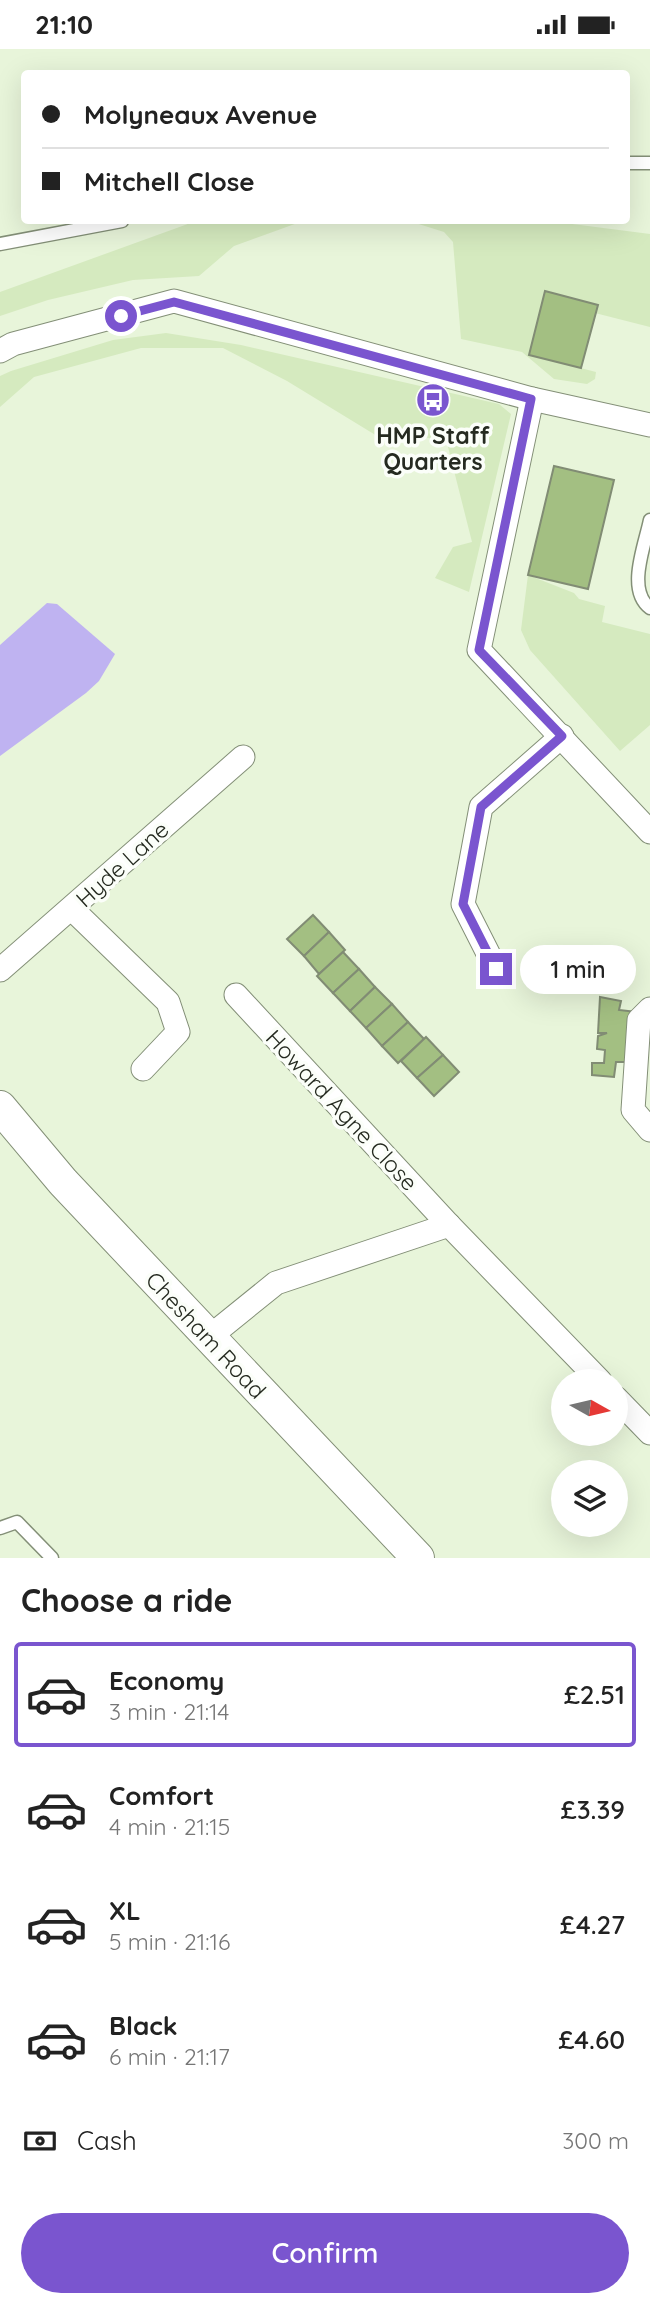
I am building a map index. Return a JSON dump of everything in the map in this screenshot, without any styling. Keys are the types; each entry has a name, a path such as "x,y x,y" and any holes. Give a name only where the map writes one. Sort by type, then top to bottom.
{"main road":[{"name":"Chesham Road","path":"0,1107 63,1182 418,1558"}],"street":[{"path":"0,351 13,344 174,302 531,399 650,425"},
{"path":"531,399 479,650 650,832"},
{"path":"496,969 463,904 481,807 562,736"},
{"name":"Hyde Lane","path":"0,970 243,757"},
{"path":"72,909 168,1002 177,1032 143,1069"},
{"name":"Howard Agne Close","path":"236,995 449,1225 588,1369"},
{"path":"650,1009 639,1020 633,1111 650,1130"},
{"path":"208,1338 275,1283 449,1225"},
{"path":"628,1410 650,1433"}],"lane":[{"path":"630,163 650,163"},
{"path":"0,244 106,224"},
{"path":"650,520 638,577 639,596 650,608"},
{"path":"0,1528 17,1522 52,1558"}],"green space":[{"path":"188,224 295,224 234,246 199,276 133,280 48,300 0,316 0,292"},
{"path":"419,224 572,224 650,234 650,327 595,313 545,291 530,355 596,372 595,379 587,384 554,379 522,352 461,339 453,242 444,232"},
{"path":"166,333 241,345 499,404 511,414 469,592 435,578 453,547 472,542 447,443 425,437 382,439 287,381 223,348 141,348 34,377 0,407 0,376 11,371 113,340"},
{"path":"528,575 574,593 579,599 605,606 602,622 650,634 650,725 620,751 530,650 521,630"}],"shaded area":[{"path":"47,603 57,604 115,654 99,681 86,693 0,756 0,645"}],"building":[{"path":"545,291 598,305 581,368 529,355"},
{"path":"554,466 614,480 588,589 528,575"},
{"path":"313,915 329,932 304,956 287,939"},
{"path":"329,932 345,950 319,974 304,956"},
{"path":"343,952 359,969 333,993 317,976"},
{"path":"359,969 375,987 350,1011 333,993"},
{"path":"375,987 392,1004 366,1028 350,1011"},
{"path":"600,997 621,1001 619,1010 636,1012 632,1062 616,1062 614,1077 592,1075 592,1063 604,1063 605,1050 597,1049 598,1036 607,1033 598,1033"},
{"path":"392,1004 408,1022 382,1046 366,1028"},
{"path":"408,1022 424,1039 398,1063 382,1046"},
{"path":"426,1037 443,1055 417,1078 401,1061"},
{"path":"443,1055 459,1072 434,1096 417,1078"}],"place":[{"name":"HMP Staff Quarters","path":"433,400"}],"route":[{"path":"121,316 174,302 531,399 479,650 562,736 481,807 463,904 496,969"}]}
